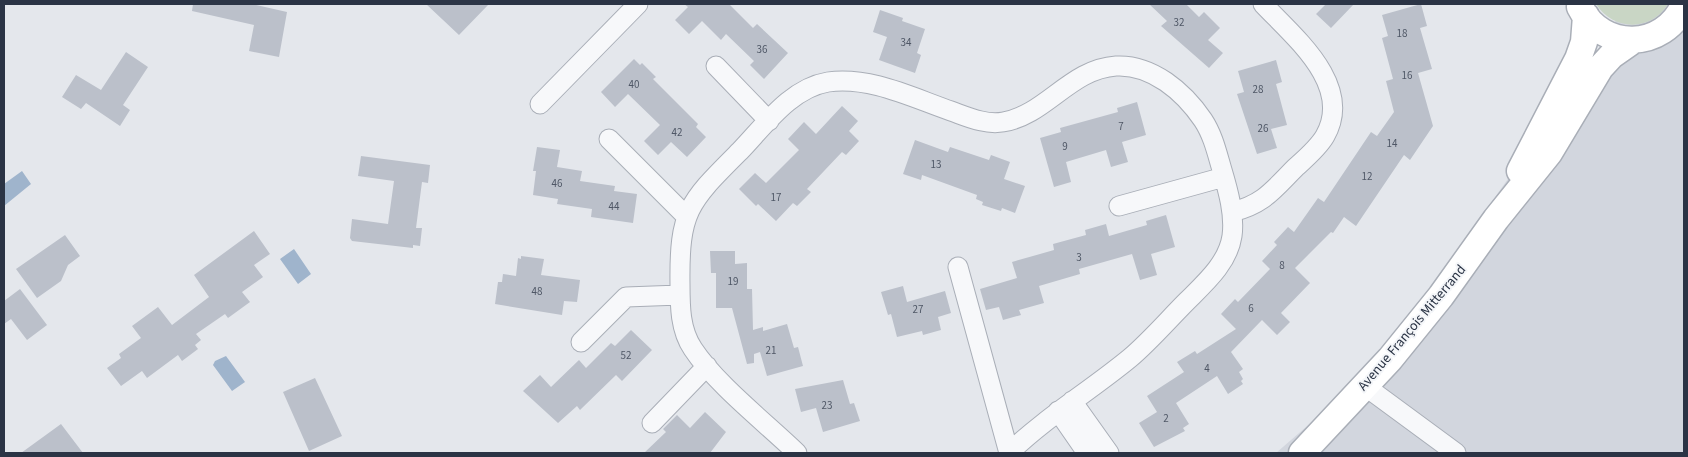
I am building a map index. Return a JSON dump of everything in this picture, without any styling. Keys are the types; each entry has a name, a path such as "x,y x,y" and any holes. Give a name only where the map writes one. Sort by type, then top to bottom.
{"street":[{"path":"540,104 638,4"},
{"path":"1232,212 1250,208 1268,196 1324,138 1332,111 1331,92 1324,74 1263,4"},
{"name":"Avenue François Mitterrand","path":"1302,453 1390,359 1441,296 1496,219 1549,153 1600,68 1644,38 1676,20 1684,5"},
{"path":"1582,10 1596,28 1610,36 1684,42"},
{"name":"Avenue François Mitterrand","path":"1496,219 1578,59 1584,42 1582,10"},
{"path":"716,66 769,120"},
{"path":"794,452 707,366 692,348 686,336 681,313 680,240 686,216 695,199 707,184 769,120 804,89 828,82 841,81 881,87 975,120 1000,122 1024,116 1080,77 1102,68 1130,66 1163,80 1196,111 1210,133 1224,177 1232,212 1232,235 1225,256 1209,279 1131,357 1065,406 1009,453 958,268"},
{"path":"609,139 686,216"},
{"path":"1119,206 1224,177"},
{"path":"581,342 626,297 680,295"},
{"path":"652,423 707,366"},
{"path":"1365,386 1456,453"},
{"path":"1065,406 1087,453"},
{"path":"1065,406 1109,453"}],"shaded area":[{"path":"1625,4 1684,4 1684,453 1276,453 1373,369 1596,55"}],"green space":[{"path":"1596,4 1668,4 1652,20 1632,25 1612,19 1603,13"}],"water":[{"path":"22,171 31,184 4,206 4,184"},
{"path":"294,249 311,274 298,284 280,259"},
{"path":"226,356 245,382 232,391 213,365 215,361"}],"building":[{"path":"193,4 252,4 287,12 279,57 249,51 254,25 192,11"},
{"path":"426,4 489,4 459,35"},
{"path":"684,4 729,4 753,28 757,24 788,53 764,79 750,65 754,61 726,34 721,40 702,21 689,34 675,20 688,7"},
{"path":"1149,4 1186,4 1199,17 1204,12 1220,28 1208,40 1223,53 1209,68 1161,26 1167,21"},
{"path":"1326,4 1354,4 1331,28 1316,14"},
{"path":"1421,4 1427,26 1420,28 1432,69 1418,73 1433,126 1410,160 1404,155 1356,226 1344,217 1333,233 1331,232 1295,268 1310,283 1281,313 1290,322 1277,335 1262,320 1231,352 1243,369 1239,372 1243,379 1241,381 1243,384 1228,394 1217,376 1176,403 1189,424 1183,428 1185,431 1154,447 1139,423 1157,412 1147,396 1184,372 1177,362 1195,351 1197,354 1236,329 1221,314 1235,299 1238,302 1270,269 1262,261 1277,245 1274,242 1288,227 1294,232 1318,198 1324,202 1371,132 1377,136 1394,112 1386,81 1393,79 1382,38 1388,36 1382,15"},
{"path":"880,10 903,18 902,21 925,29 917,53 921,55 915,73 879,60 887,37 873,32"},
{"path":"126,52 148,67 123,105 130,110 120,126 86,103 81,109 62,97 76,75 101,90"},
{"path":"634,59 640,65 642,63 656,77 653,79 698,124 696,127 706,137 687,157 671,142 658,155 644,141 660,125 628,94 615,107 601,92"},
{"path":"1276,60 1282,82 1276,84 1287,125 1271,129 1277,148 1257,154 1237,94 1244,92 1238,71"},
{"path":"1137,102 1146,135 1122,142 1128,162 1111,167 1106,150 1066,162 1071,182 1054,187 1040,138 1061,132 1060,128 1118,112 1117,108"},
{"path":"842,106 858,121 849,131 859,141 846,155 842,152 807,189 811,192 797,206 793,203 776,221 758,204 756,206 739,189 755,173 766,183 799,150 788,139 804,122 816,134"},
{"path":"915,140 948,152 950,147 989,160 991,155 1010,162 1004,179 1025,186 1015,213 1002,208 1001,211 982,205 983,202 976,199 977,195 922,175 921,180 903,174"},
{"path":"537,147 560,150 557,167 582,171 580,181 615,186 614,191 637,194 633,223 591,217 592,209 557,204 558,199 533,195 536,171 533,171"},
{"path":"361,156 430,165 428,183 422,182 416,228 422,228 420,246 413,245 413,248 352,241 350,238 352,219 388,224 394,181 358,176"},
{"path":"1166,215 1175,247 1151,254 1157,275 1140,280 1132,254 1079,269 1080,274 1039,286 1044,303 1019,310 1021,315 1003,320 999,307 986,310 980,289 1017,278 1012,262 1054,250 1053,244 1086,235 1085,230 1106,224 1109,236 1147,225 1146,221"},
{"path":"254,231 270,254 254,265 263,277 242,292 250,302 228,318 225,314 196,334 201,340 195,345 198,349 182,361 178,355 147,378 142,371 121,386 107,368 121,358 119,354 141,338 132,326 158,307 172,325 209,297 194,275"},
{"path":"65,235 80,256 68,265 61,281 37,298 16,269"},
{"path":"710,251 735,251 735,264 747,263 747,289 752,289 753,330 763,327 763,331 787,324 794,348 798,347 803,366 767,376 760,352 754,354 754,363 747,364 732,308 716,308 716,273 711,273"},
{"path":"521,256 544,259 541,275 580,280 577,302 564,301 562,315 495,304 498,282 502,282 503,274 516,276 518,258 521,259"},
{"path":"903,286 907,302 945,291 951,313 938,317 941,330 923,335 922,331 897,337 891,314 888,315 881,292"},
{"path":"20,289 47,325 27,340 11,319 4,324 4,301"},
{"path":"631,330 652,350 622,381 616,375 580,410 577,406 558,423 523,391 540,375 551,387 579,360 586,368 611,343 615,346"},
{"path":"315,378 342,436 309,451 283,392"},
{"path":"843,380 850,404 854,403 860,421 823,432 816,408 801,412 795,389"},
{"path":"705,412 726,432 710,453 644,453 666,432 663,429 677,415 690,428"},
{"path":"61,424 83,453 21,453"}]}
